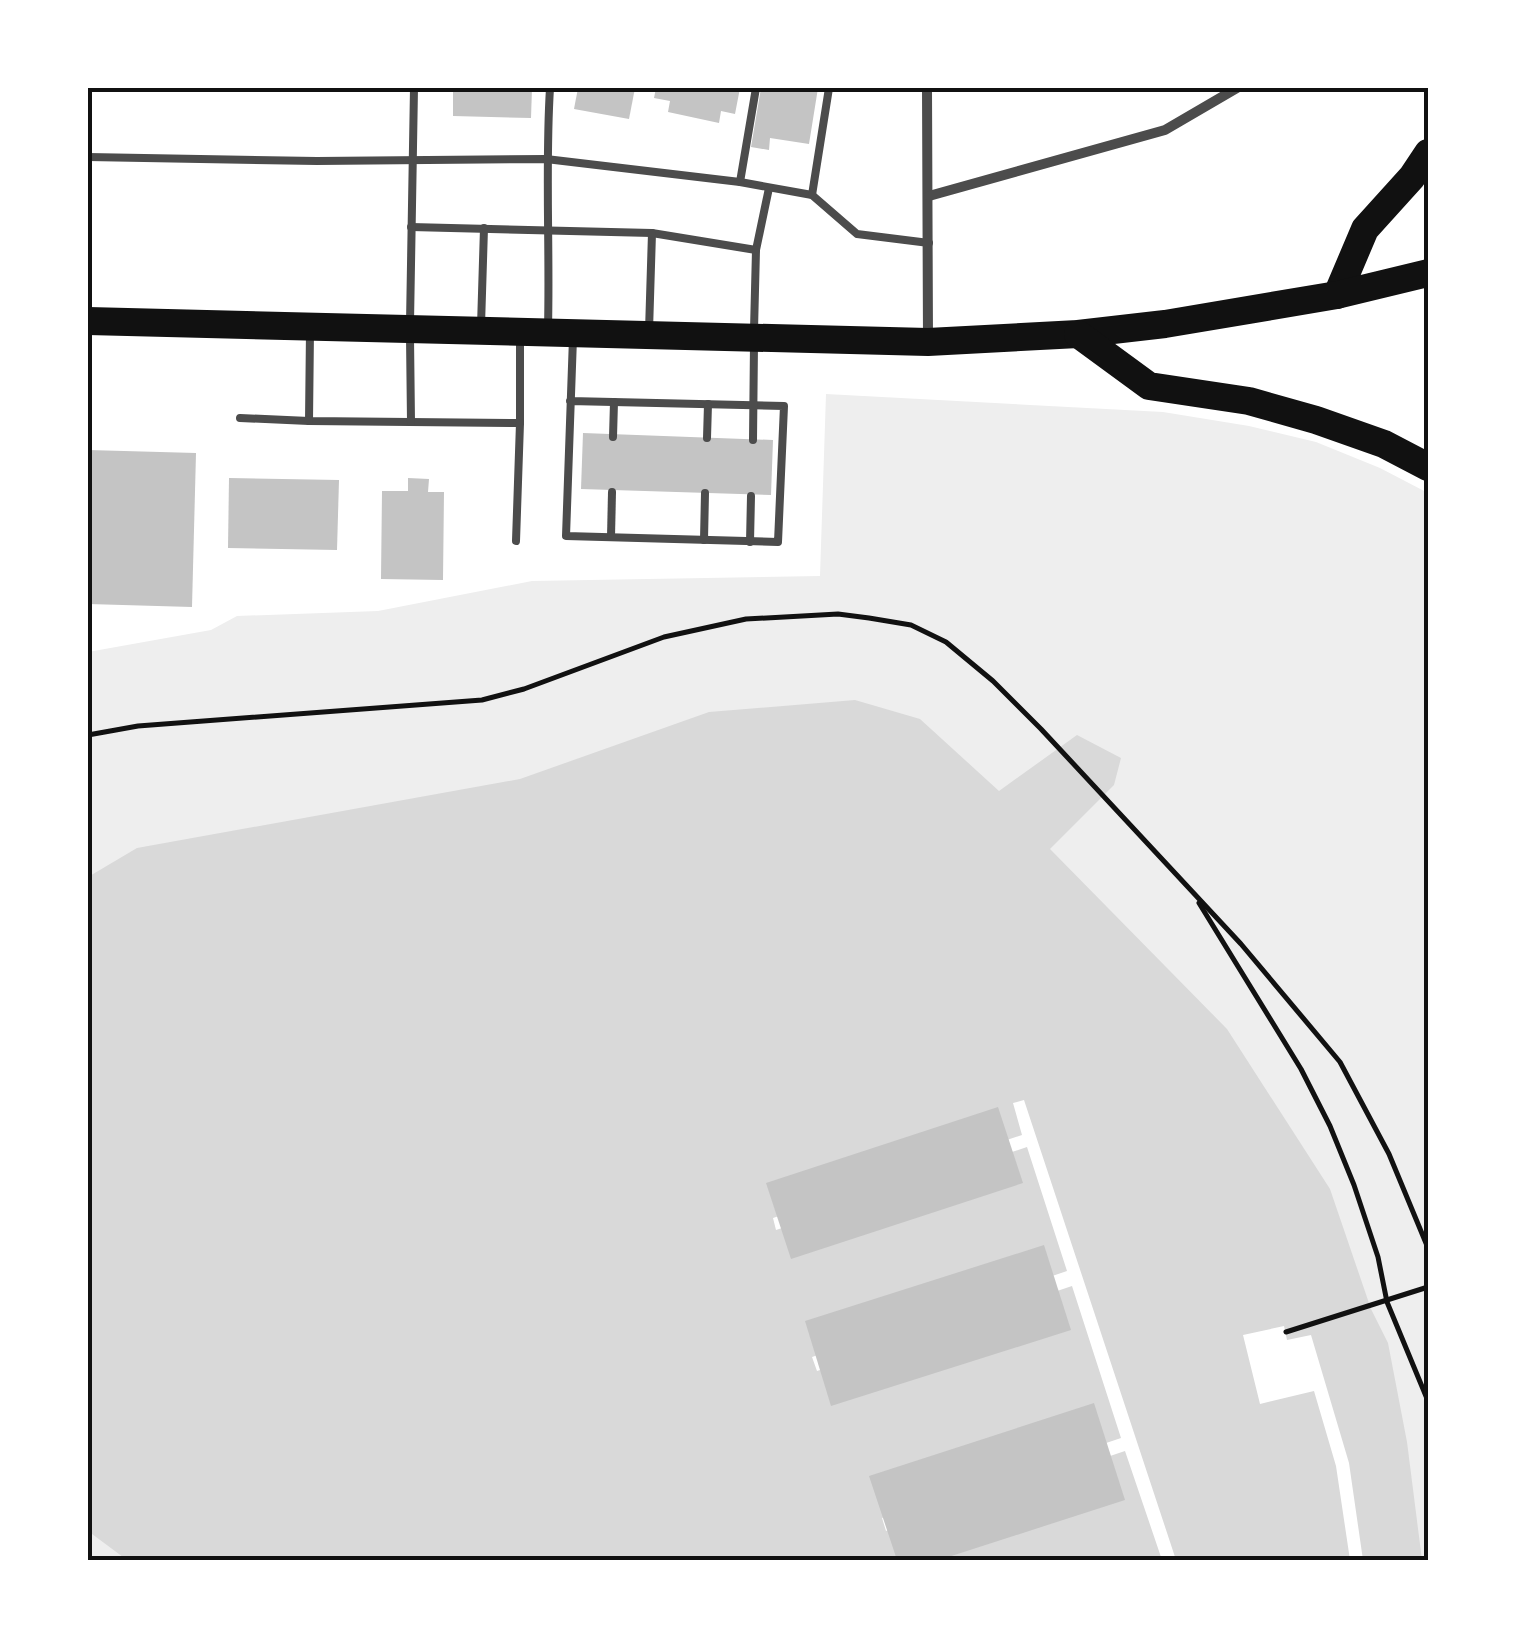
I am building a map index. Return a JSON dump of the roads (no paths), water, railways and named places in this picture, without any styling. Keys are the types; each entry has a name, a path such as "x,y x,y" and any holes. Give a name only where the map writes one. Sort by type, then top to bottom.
{"highway":[{"path":"1338,295 1365,228 1412,177 1428,153"},
{"path":"88,321 928,342 1078,334 1243,313 1428,272"},
{"path":"1078,334 1149,386 1249,402 1316,420 1384,444 1428,467"}],"street":[{"path":"927,88 928,342"},
{"path":"930,196 1165,130 1236,88"}],"lane":[{"path":"411,422 414,88"},
{"path":"516,541 520,423 547,332 550,232 546,159 550,88"},
{"path":"740,182 756,88"},
{"path":"812,195 829,88"},
{"path":"88,157 317,162 546,159 740,182 812,195 857,234 929,243"},
{"path":"753,440 756,250 769,188"},
{"path":"411,227 652,233 756,250"},
{"path":"481,330 484,228"},
{"path":"649,335 652,233"},
{"path":"309,420 310,326"},
{"path":"547,332 570,401 566,536 778,542 784,406 570,401"},
{"path":"613,437 614,402"},
{"path":"707,438 708,404"},
{"path":"240,418 520,423"},
{"path":"611,537 612,492"},
{"path":"704,540 705,493"},
{"path":"750,542 752,496"}]}
